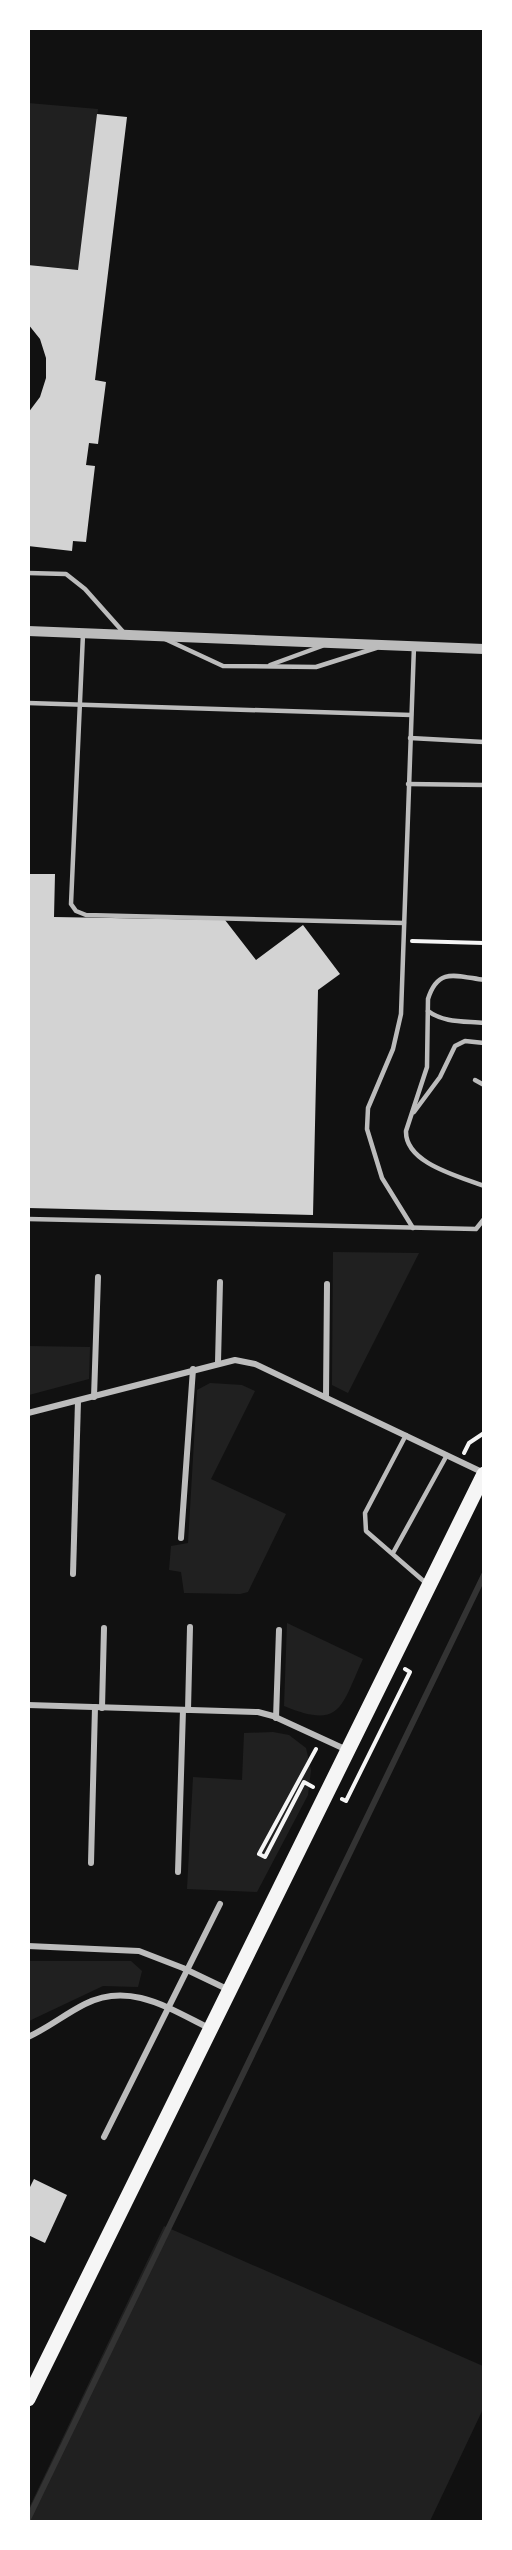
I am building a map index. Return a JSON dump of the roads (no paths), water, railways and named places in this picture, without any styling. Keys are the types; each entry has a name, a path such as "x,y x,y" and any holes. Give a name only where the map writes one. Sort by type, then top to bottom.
{"main road":[{"path":"28,2399 212,2029 483,1473"}],"street":[{"path":"28,631 483,649"},
{"path":"94,1397 98,1277"},
{"path":"218,1362 220,1282"},
{"path":"326,1397 327,1284"},
{"path":"28,1413 235,1359 255,1364 483,1473"},
{"path":"181,1538 193,1369"},
{"path":"72,1574 78,1401"},
{"path":"178,1872 190,1627"},
{"path":"91,1863 104,1628"},
{"path":"276,1718 279,1630"},
{"path":"28,1705 258,1712 348,1751"},
{"path":"104,2137 220,1904"},
{"path":"28,1946 140,1951 187,1970 229,1991"},
{"path":"28,2037 85,2004 110,1995 135,1995 212,2029"}],"lane":[{"path":"28,573 66,574 85,589 127,636"},
{"path":"83,634 71,904 76,911 86,915 404,923"},
{"path":"161,637 223,666 316,667 384,646"},
{"path":"268,666 328,644"},
{"path":"413,1228 382,1178 367,1129 367,1119 371,1098 393,1049 401,1014 414,646"},
{"path":"28,703 411,715"},
{"path":"410,738 483,742"},
{"path":"408,784 483,785"},
{"path":"483,980 453,976 439,978 431,990 428,1011 427,1067 406,1131 405,1142 414,1155 483,1186"},
{"path":"428,1011 437,1018 483,1023"},
{"path":"412,1113 440,1077 455,1046 465,1041 483,1043"},
{"path":"475,1080 483,1085"},
{"path":"28,1219 476,1229 483,1219"},
{"path":"406,1436 365,1513 366,1531 429,1586"},
{"path":"393,1553 447,1455"}],"waterway":[{"path":"28,2519 484,1575"}]}
